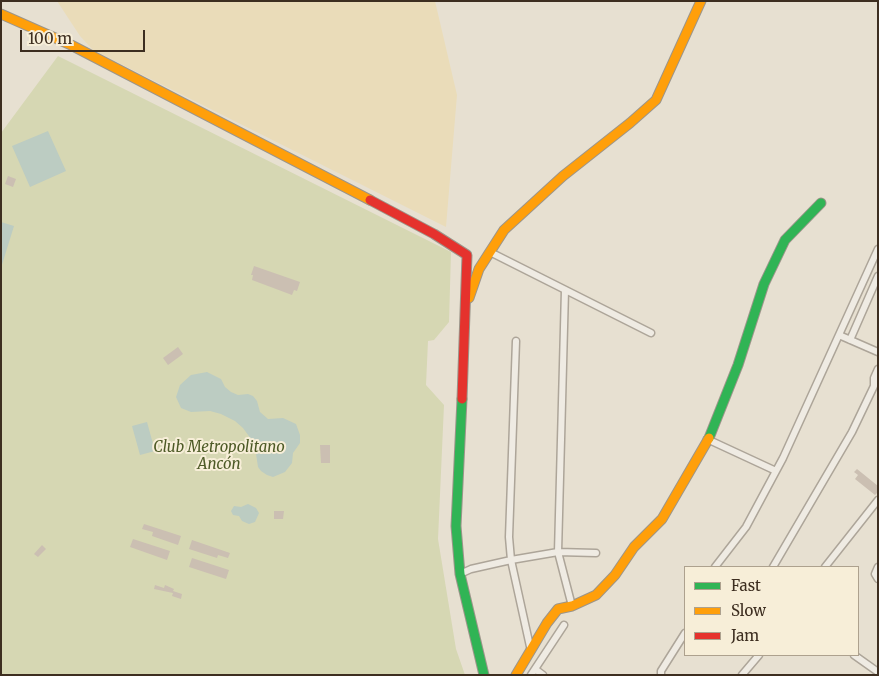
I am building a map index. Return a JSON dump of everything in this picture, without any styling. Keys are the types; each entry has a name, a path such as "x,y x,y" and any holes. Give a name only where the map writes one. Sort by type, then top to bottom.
{"street":[{"path":"466,305 479,269 504,230 563,176 656,100 701,1"},
{"path":"1,14 71,45 434,234 467,255 456,526 460,574 484,675"},
{"path":"516,675 547,623 558,609 572,606 596,595 615,575 634,547 662,519 712,432 738,365 764,284 785,240 821,203"},
{"path":"716,566 746,526 776,472 878,249"},
{"path":"490,252 651,333"},
{"path":"850,340 878,276"},
{"path":"565,290 558,552 572,606"},
{"path":"839,335 878,352"},
{"path":"516,341 510,537 511,560 531,651"},
{"path":"774,566 876,388 874,378 878,369"},
{"path":"707,439 776,472"},
{"path":"826,566 878,500"},
{"path":"460,574 471,569 511,560 558,552 596,552"},
{"path":"543,675 533,672 564,625"},
{"path":"661,675 661,671 684,635"},
{"path":"742,675 757,656"},
{"path":"855,656 878,672"}],"green space":[{"name":"Club Metropolitano Ancón","path":"58,56 451,252 449,322 434,340 428,341 426,385 444,405 438,539 456,649 465,675 1,675 1,133"}],"sand":[{"path":"57,1 435,1 457,95 446,227 93,50 80,36"}],"shaded area":[{"path":"48,131 66,171 30,187 12,146"},
{"path":"1,222 14,226 1,268"},
{"path":"207,372 221,379 225,387 231,392 238,395 248,394 253,396 257,401 260,412 268,419 283,418 296,424 300,435 300,443 293,453 292,463 285,472 273,477 261,471 258,467 255,447 251,439 235,421 210,411 191,412 181,408 176,397 180,385 191,375"},
{"path":"147,422 155,451 140,455 132,426"},
{"path":"248,504 256,508 259,513 255,522 249,524 242,521 239,516 233,515 231,511 234,506 241,507"}],"building":[{"path":"8,176 16,179 13,187 5,184"},
{"path":"254,266 300,282 297,291 294,290 292,295 252,280 253,275 251,275"},
{"path":"178,347 183,354 168,365 163,358"},
{"path":"320,445 330,445 330,463 321,463"},
{"path":"857,469 878,486 878,492 875,495 855,479 858,475 854,472"},
{"path":"274,511 284,511 283,519 274,519"},
{"path":"144,524 181,536 178,545 152,536 153,532 142,529"},
{"path":"133,539 170,551 167,560 130,547"},
{"path":"192,540 230,553 228,558 218,555 217,558 189,549"},
{"path":"42,545 46,549 38,557 34,554"},
{"path":"192,558 229,570 226,579 189,567"},
{"path":"155,585 164,588 165,585 174,589 173,591 182,594 181,599 172,596 173,593 154,589"}],"traffic: fast":[{"path":"709,438 738,365 764,284 785,240 821,203"},
{"path":"462,399 456,526 460,574 484,675"}],"traffic: slow":[{"path":"469,298 479,269 504,230 563,176 656,100 701,1"},
{"path":"1,14 71,45 370,200"},
{"path":"516,675 547,623 558,609 572,606 596,595 615,575 634,547 662,519 709,438"}],"traffic: jam":[{"path":"370,200 434,234 467,255 462,399"}]}
